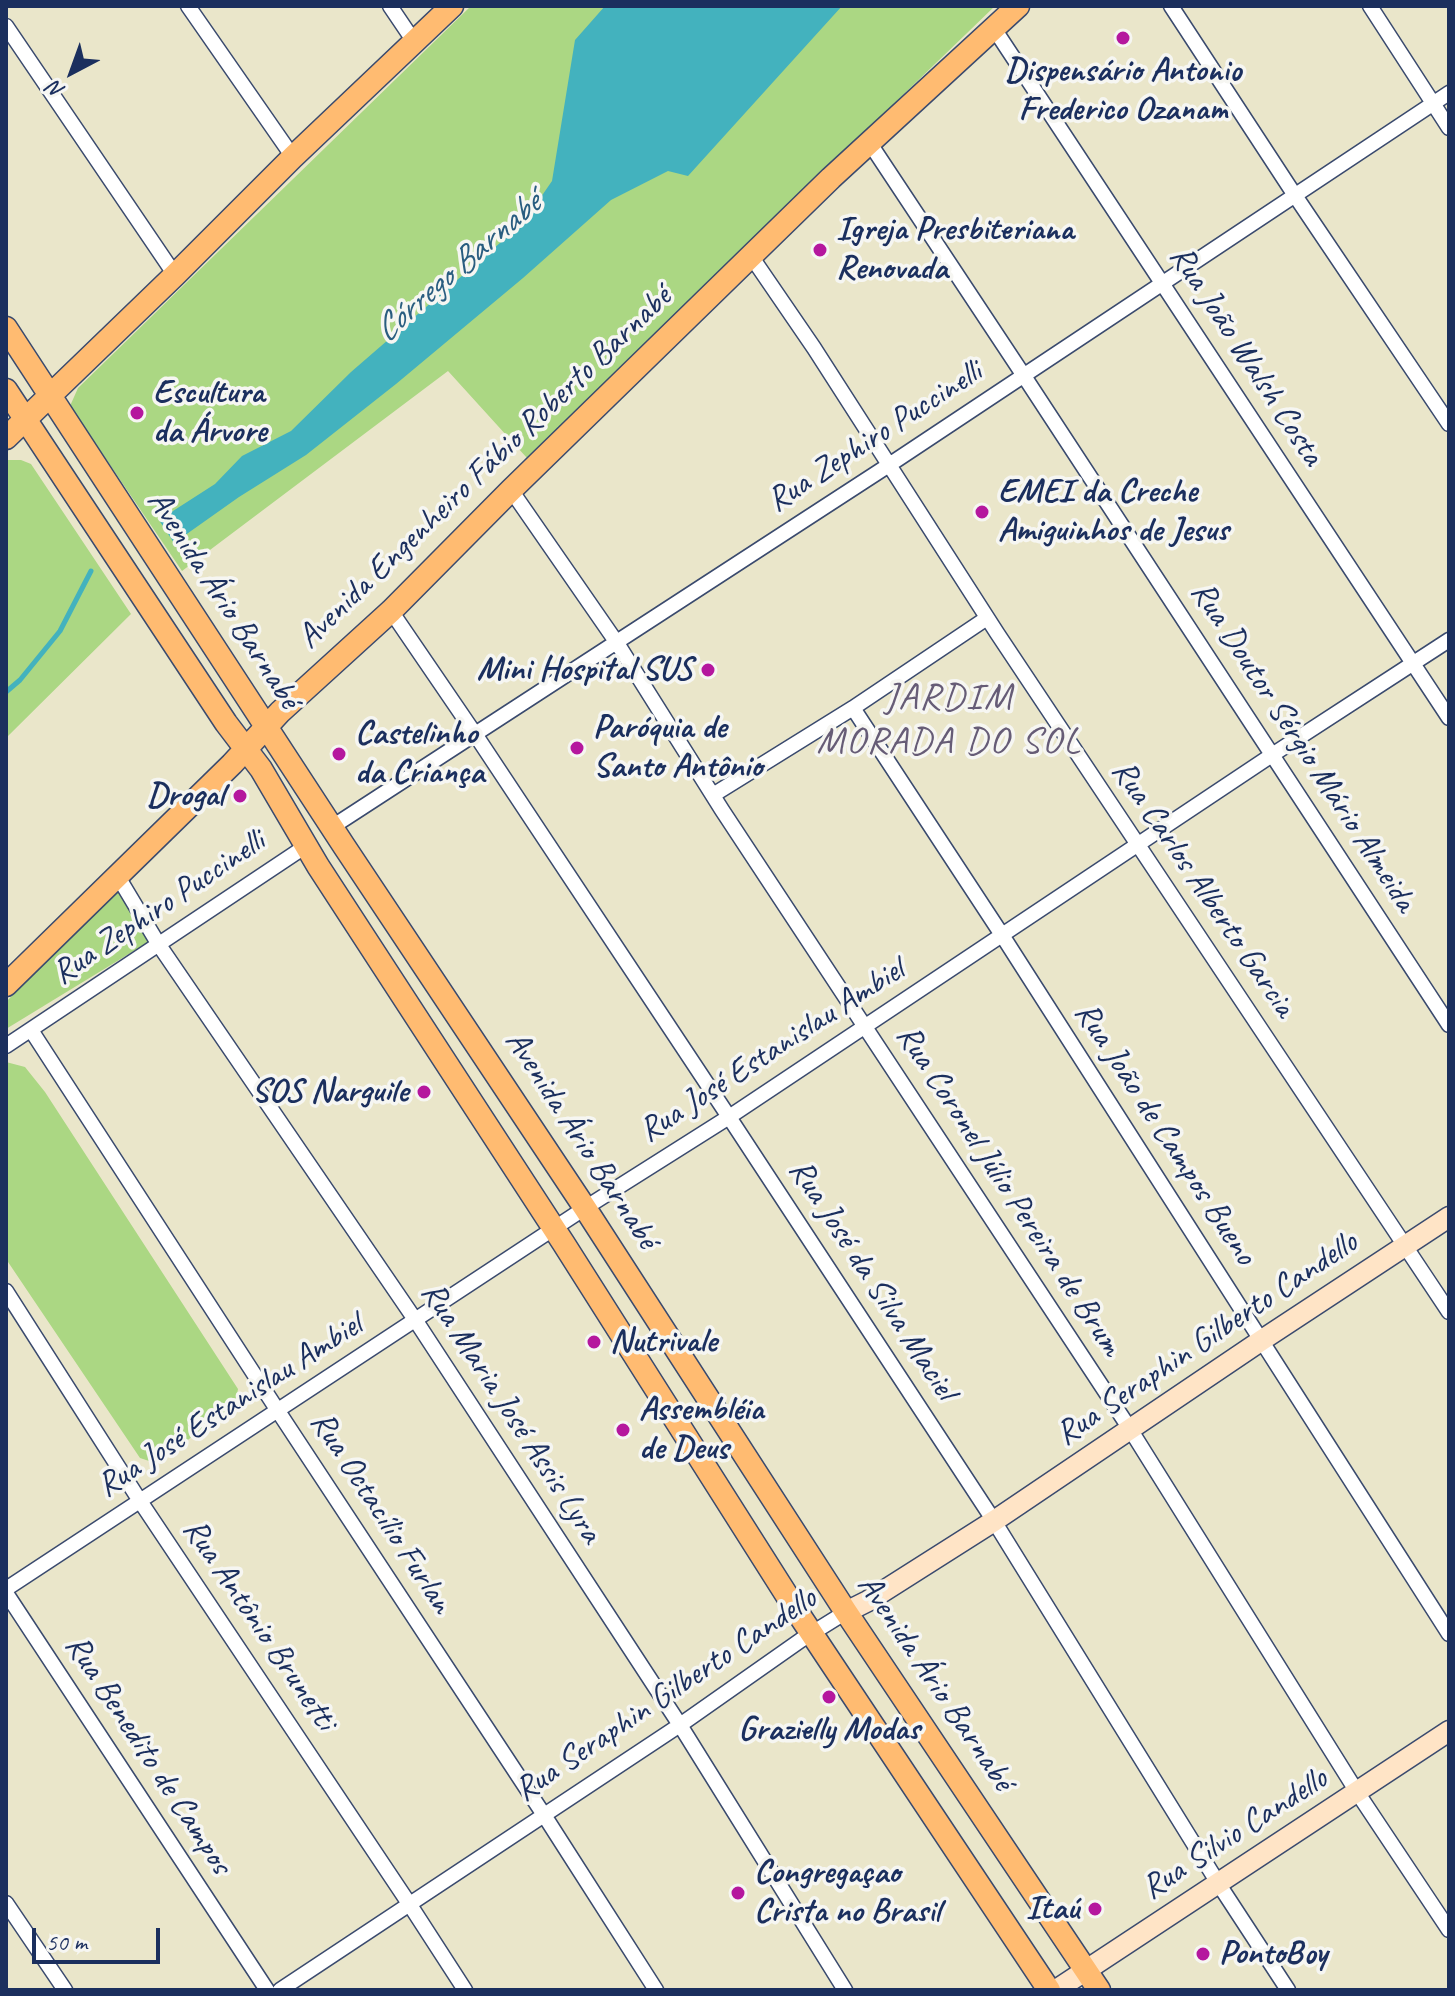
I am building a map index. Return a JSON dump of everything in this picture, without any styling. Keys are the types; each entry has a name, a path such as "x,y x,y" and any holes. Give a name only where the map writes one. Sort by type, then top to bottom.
{"main road":[{"path":"6,438 452,6"},
{"name":"Avenida Engenheiro Fábio Roberto Barnabé","path":"6,985 247,749 280,712 391,611 751,256 869,142 1018,6"},
{"name":"Avenida Ário Barnabé","path":"6,328 585,1208 846,1612 1099,1990"},
{"name":"Avenida Ário Barnabé","path":"6,390 191,671 261,769 306,846 555,1229 812,1634 1049,1990"}],"street":[{"path":"188,6 293,157"},
{"path":"390,6 415,43"},
{"path":"1171,6 1449,424"},
{"path":"1370,6 1449,128"},
{"path":"6,26 175,275"},
{"name":"Rua João Walsh Costa","path":"993,27 1449,718"},
{"name":"Rua Zephiro Puccinelli","path":"332,827 889,465 1449,93"},
{"name":"Rua Doutor Sérgio Mário Almeida","path":"869,142 1449,1025"},
{"name":"Rua Carlos Alberto Garcia","path":"751,256 1137,845 1449,1312"},
{"name":"Rua Coronel Júlio Pereira de Brum","path":"511,490 617,643 713,795 1130,1429 1357,1792 1449,1930"},
{"name":"Rua José da Silva Maciel","path":"391,611 994,1521 1218,1883 1288,1990"},
{"path":"713,795 853,708 987,618"},
{"name":"Rua José Estanislau Ambiel","path":"6,1591 1449,640"},
{"name":"Rua João de Campos Bueno","path":"853,708 1002,935 1449,1634"},
{"name":"Rua Zephiro Puccinelli","path":"6,1046 306,846"},
{"name":"Rua Maria José Assis Lyra","path":"117,875 159,945 416,1321 680,1725 845,1990"},
{"name":"Rua Octacílio Furlan","path":"31,1030 656,1990"},
{"name":"Rua Seraphin Gilberto Candello","path":"280,1990 680,1725 801,1640 994,1521 1449,1217"},
{"name":"Rua Antônio Brunetti","path":"6,1291 140,1501 465,1990"},
{"name":"Rua Benedito de Campos","path":"6,1591 267,1990"},
{"name":"Rua Silvio Candello","path":"1056,1990 1449,1731"},
{"path":"6,1903 65,1990"}],"green space":[{"path":"471,6 995,6 527,458 448,371 182,571 70,406 78,388"},
{"path":"6,460 31,464 131,614 6,738"},
{"path":"116,887 150,941 6,1029 6,1002"},
{"path":"6,1062 25,1067 45,1092 238,1389 235,1405 162,1459 152,1462 140,1458 6,1259"}],"water":[{"path":"605,6 842,6 688,176 668,171 611,200 523,278 306,455 174,543 159,520 215,484 242,456 291,431 351,372 523,223 552,181 575,40"}],"waterway":[{"name":"Córrego Barnabé","path":"6,692 20,680 60,631 91,571"}],"place":[{"name":"Dispensário Antonio Frederico Ozanam","path":"1123,38"},
{"name":"Igreja Presbiteriana Renovada","path":"820,250"},
{"name":"Escultura da Árvore","path":"137,413"},
{"name":"EMEI da Creche Amiguinhos de Jesus","path":"982,512"},
{"name":"Mini Hospital SUS","path":"708,670"},
{"name":"Paróquia de Santo Antônio","path":"577,748"},
{"name":"Castelinho da Criança","path":"339,754"},
{"name":"Drogal","path":"240,796"},
{"name":"SOS Narguile","path":"424,1092"},
{"name":"Nutrivale","path":"594,1342"},
{"name":"Assembléia de Deus","path":"623,1430"},
{"name":"Grazielly Modas","path":"829,1697"},
{"name":"Congregaçao Crista no Brasil","path":"738,1893"},
{"name":"Itaú","path":"1095,1909"},
{"name":"PontoBoy","path":"1203,1954"}],"district":[{"name":"JARDIM MORADA DO SOL","path":"949,720"}]}
